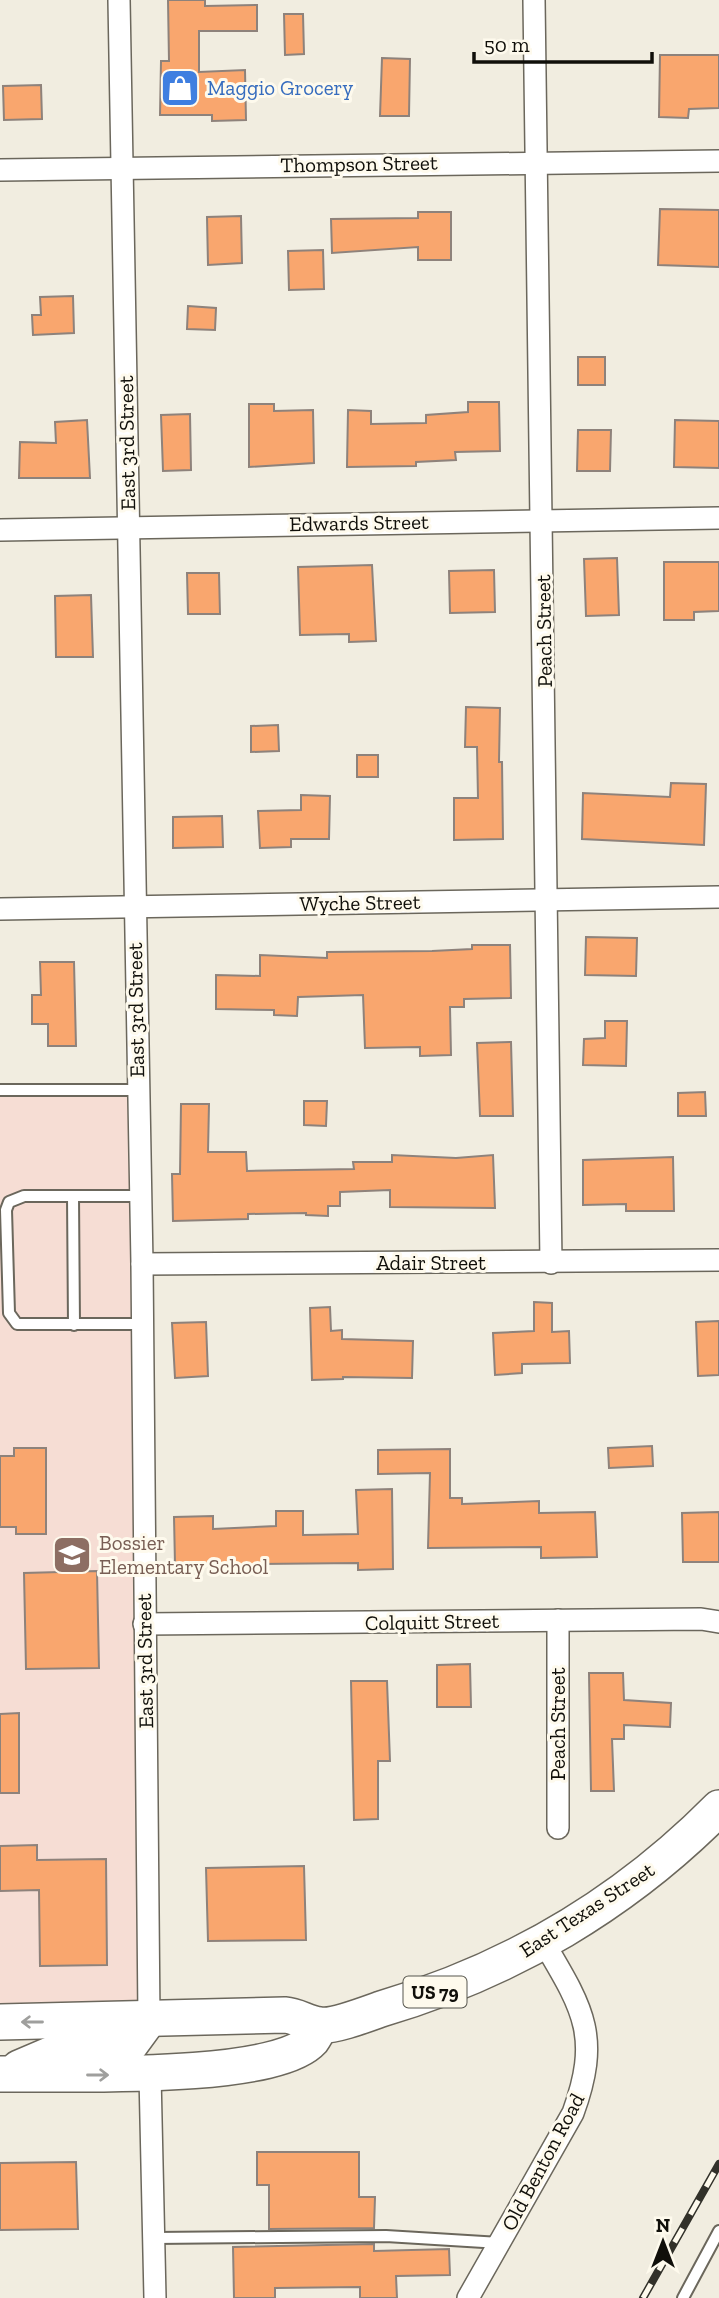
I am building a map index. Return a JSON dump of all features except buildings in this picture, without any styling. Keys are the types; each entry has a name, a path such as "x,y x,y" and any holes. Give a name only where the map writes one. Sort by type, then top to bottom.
{"main road":[{"name":"East Texas Street","path":"2,2074 150,2075 260,2061 284,2055 312,2040 320,2026 412,2000 492,1969 544,1943 657,1865 719,1808"},
{"path":"150,2075 181,2040 253,2033 267,2015"},
{"path":"0,2022 267,2015 298,2016 320,2026"},
{"path":"2,2074 66,2049 130,2045 149,2019"}],"street":[{"name":"East 3rd Street","path":"120,0 143,1324 149,2019"},
{"name":"Peach Street","path":"534,0 551,1263"},
{"name":"Thompson Street","path":"0,170 719,161"},
{"name":"Edwards Street","path":"0,530 719,518"},
{"name":"Wyche Street","path":"0,909 719,897"},
{"name":"Adair Street","path":"142,1264 719,1260"},
{"name":"Colquitt Street","path":"144,1625 701,1619 719,1622"},
{"name":"Peach Street","path":"558,1620 558,1828"},
{"name":"Old Benton Road","path":"468,2298 573,2113 587,2062 587,2034 581,2008 544,1943"},
{"path":"150,2075 155,2298"}],"lane":[{"path":"0,1090 138,1090"},
{"path":"73,1196 74,1325"},
{"path":"141,1196 14,1198 6,1210 9,1313 13,1319 24,1326 143,1324"},
{"path":"683,2298 719,2231"},
{"path":"155,2238 386,2236 500,2243"}],"shaded area":[{"name":"Bossier Elementary School","path":"138,1090 149,2019 0,2022 0,1091"}],"railway":[{"path":"643,2298 719,2164"}],"place":[{"name":"Maggio Grocery","path":"180,88"},
{"name":"Bossier Elementary School","path":"72,1555"}]}
